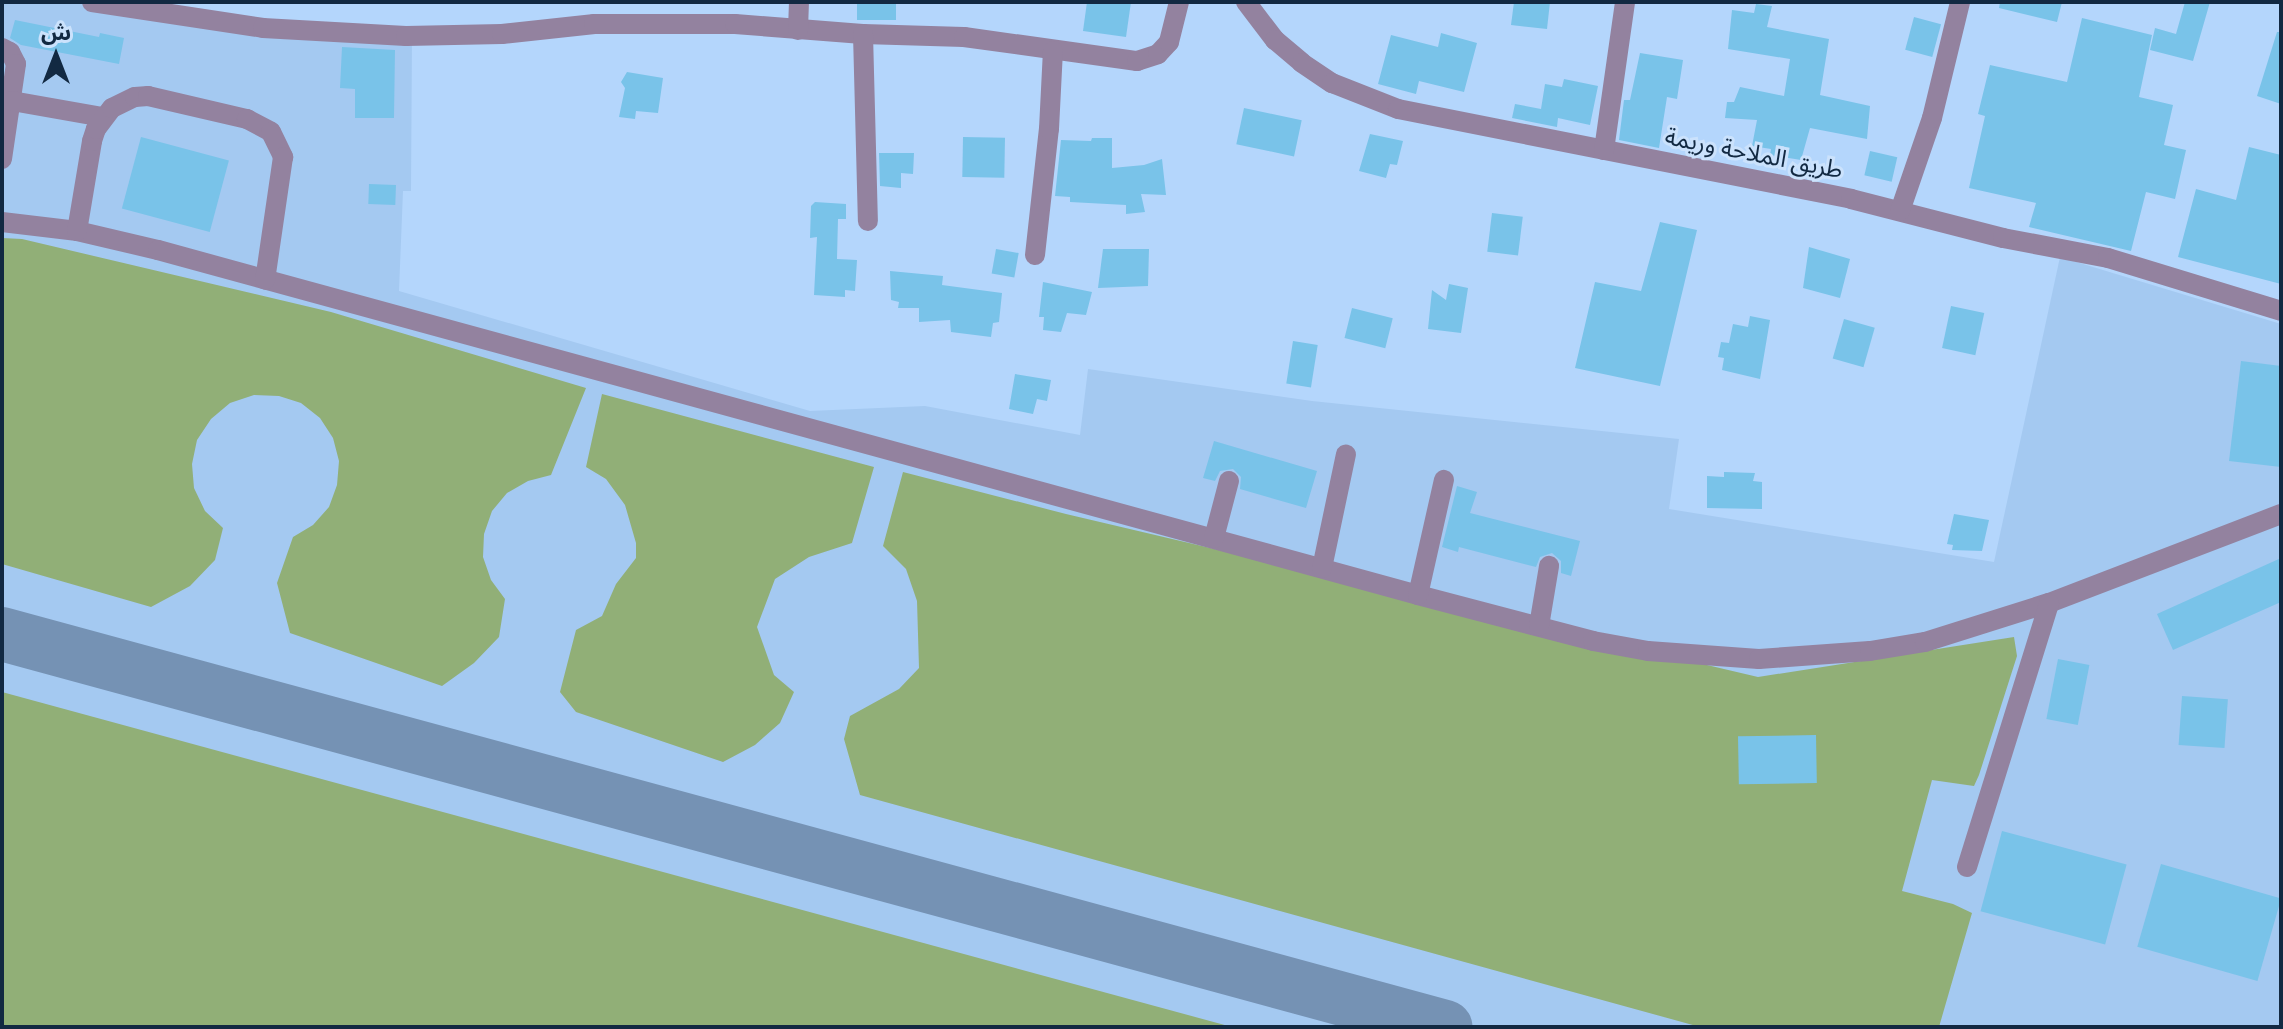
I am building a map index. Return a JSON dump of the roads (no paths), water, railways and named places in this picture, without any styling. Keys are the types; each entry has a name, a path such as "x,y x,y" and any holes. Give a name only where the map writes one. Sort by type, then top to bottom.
{"street":[{"path":"798,30 799,2"},
{"path":"101,3 263,28 406,36 502,34 594,24 735,24 863,34 964,37 1137,61 1148,59 1169,42 1179,2"},
{"name":"طريق الملاحة وريمة","path":"1246,2 1275,40 1302,63 1364,98 1435,117 1900,211 2003,238 2108,258 2281,311"},
{"path":"1604,150 1625,2"},
{"path":"1900,211 1932,118 1960,2"},
{"path":"863,34 868,221"},
{"path":"2,48 10,52 16,64 2,159"},
{"path":"1035,255 1049,129 1053,51"},
{"path":"77,231 92,141 103,117 123,102 148,96 247,119 271,132 283,157 265,280"},
{"path":"12,101 103,117"},
{"path":"2,222 77,231 1418,595 1593,641 1675,654 1759,659 1815,657 1925,642 2049,603 2281,514"},
{"path":"1322,568 1346,454"},
{"path":"1418,595 1444,480"},
{"path":"1214,538 1229,481"},
{"path":"1539,626 1549,566"},
{"path":"1967,867 2049,603"}]}
